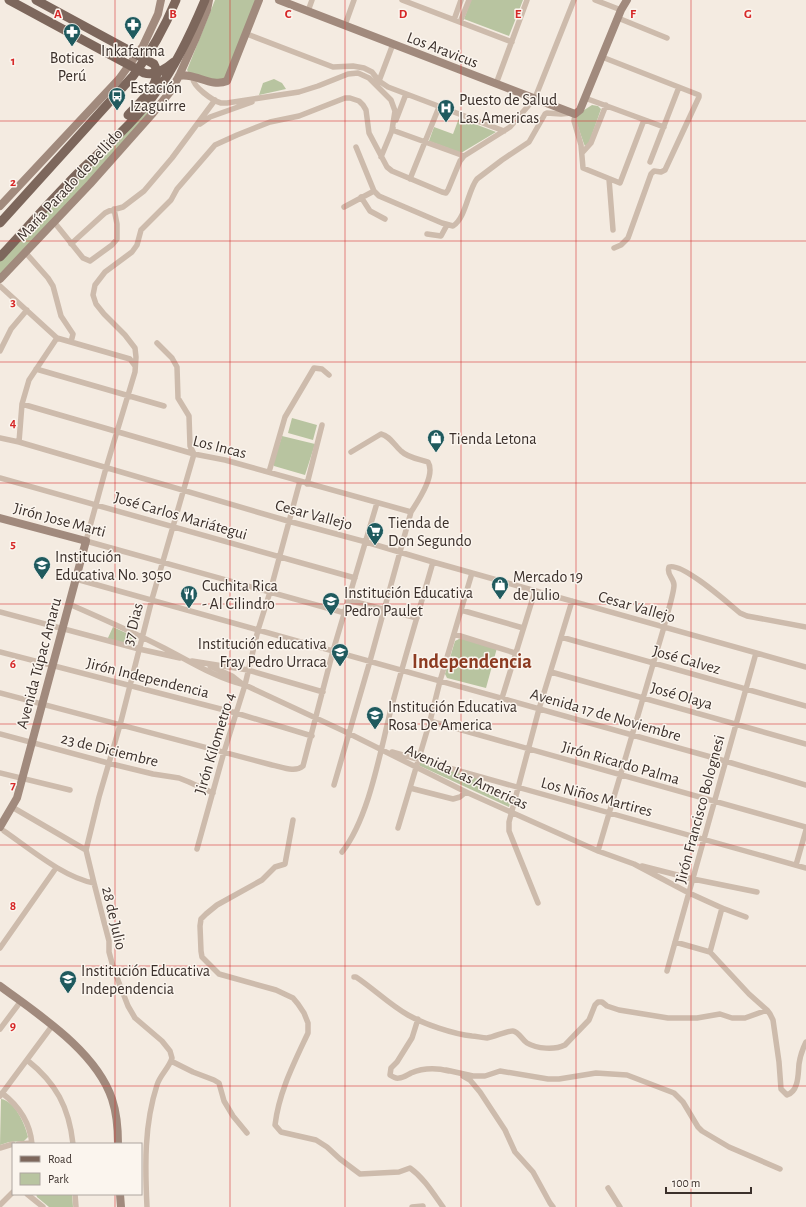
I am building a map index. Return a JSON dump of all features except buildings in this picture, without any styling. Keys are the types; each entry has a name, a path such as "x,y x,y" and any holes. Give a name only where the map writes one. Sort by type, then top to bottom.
{"main road":[{"path":"9,0 147,74 157,72 168,66 177,58"},
{"path":"0,257 79,173 150,90 156,80 157,72 154,64 36,0"},
{"path":"0,223 121,89 141,56 160,34 176,0"},
{"path":"79,173 113,141 155,94 187,41 205,0"},
{"path":"59,27 66,25 66,16"}],"street":[{"path":"141,56 161,0"},
{"name":"María Parado de Bellido","path":"0,279 90,184 153,114 170,92 179,76 204,20 209,0"},
{"path":"179,76 185,75 218,83 227,81 260,0"},
{"name":"Los Aravicus","path":"279,0 573,113"},
{"path":"308,11 312,0"},
{"path":"345,25 354,0"},
{"path":"402,0 412,2 512,42"},
{"path":"454,20 461,0"},
{"path":"460,22 469,0"},
{"path":"496,84 527,0"},
{"path":"406,94 381,157 387,167 392,171 442,192 446,192 460,161 464,156 504,131 519,118 535,98 574,0"},
{"path":"595,0 621,10"},
{"path":"356,147 374,191 379,196 400,206 453,226 460,219 470,196 474,182 502,160 529,142 545,114 573,113 580,110 621,10 627,0"},
{"path":"618,18 667,38"},
{"path":"247,34 333,67 354,66 364,68 372,72 379,81 388,86 504,131"},
{"path":"379,81 393,44"},
{"path":"602,57 698,95 699,98 690,120 665,170 661,172 654,171 651,174 628,238 621,245 614,248"},
{"path":"0,206 45,157 134,67"},
{"path":"194,78 193,81 195,86 214,100 227,103 309,90 348,74 358,73 369,78 391,100 395,111 392,130"},
{"path":"650,162 679,87"},
{"path":"191,132 207,119 264,97"},
{"name":"Avenida Túpac Amaru","path":"2,829 17,798 106,468 135,372 135,348 96,304 93,295 95,285 105,272 132,252 137,245 142,230 171,200 177,189 215,145 237,135 270,122 299,116 345,98 350,98 359,101 366,110 369,133 381,157"},
{"path":"585,98 664,127"},
{"path":"71,244 102,216 109,211 123,207 144,191 191,132 214,100"},
{"path":"582,153 591,143 606,105"},
{"path":"410,179 439,107"},
{"path":"573,113 582,153 583,168 620,183 644,120"},
{"path":"392,130 464,156"},
{"path":"609,179 613,230"},
{"path":"344,207 374,191"},
{"path":"361,197 370,211 385,219"},
{"path":"54,222 83,258 90,261 112,245 117,239 117,224 114,209"},
{"path":"427,234 441,236 447,225"},
{"path":"25,252 48,278 53,286 61,316 73,334 71,342"},
{"path":"0,286 57,338 130,359 135,366"},
{"path":"0,351 12,330 27,310"},
{"path":"19,442 22,404 30,380 57,338"},
{"name":"37 Dias","path":"86,850 152,599 194,454 190,446 189,416 178,398 177,367 172,358 157,343"},
{"path":"269,472 285,417 314,368 322,368 329,374"},
{"path":"36,369 164,406"},
{"name":"Los Incas","path":"22,404 194,454 225,460 411,512"},
{"path":"307,484 322,425"},
{"path":"334,785 411,512 423,491 431,466 428,462 400,451 390,439 381,434 351,452"},
{"name":"Cesar Vallejo","path":"0,438 19,442 288,521 806,667"},
{"name":"José Carlos Mariátegui","path":"0,478 355,578"},
{"name":"Jirón Kilometro 4","path":"197,849 224,752 245,685 258,630 300,482"},
{"path":"0,693 272,765 296,770 303,766 333,651 377,503"},
{"name":"Jirón Jose Marti","path":"0,518 345,613"},
{"path":"342,852 354,835 363,811 373,779 401,670 433,562"},
{"path":"598,851 664,627 674,584 668,568 673,566 684,571 747,616 806,627"},
{"path":"398,828 472,573"},
{"name":"Avenida 17 de Noviembre","path":"76,579 152,599 806,785"},
{"path":"502,698 535,591"},
{"path":"348,600 417,618"},
{"path":"538,903 509,831 508,824 539,709 572,601"},
{"name":"Avenida Las Americas","path":"69,604 142,637 188,660 208,672 232,682 245,685 316,718 466,792 598,851 634,864 689,893 746,917"},
{"path":"461,610 524,628"},
{"path":"0,612 139,649 188,660 248,670 323,692"},
{"path":"454,634 515,653"},
{"name":"José Galvez","path":"561,637 806,706"},
{"name":"Jirón Independencia","path":"0,652 236,713 312,736"},
{"name":"Jirón Francisco Bolognesi","path":"667,971 756,653"},
{"name":"José Olaya","path":"551,672 806,744"},
{"name":"Jirón Ricardo Palma","path":"430,721 806,828"},
{"name":"23 de Diciembre","path":"0,734 108,763 153,774 179,778 213,793"},
{"name":"Los Niños Martires","path":"380,749 806,868"},
{"path":"0,773 70,790"},
{"path":"410,788 452,799 460,797 466,792"},
{"path":"12,807 86,850"},
{"path":"293,820 285,864 274,867 262,880 217,905 203,916 200,926 202,956 219,974 283,993 296,1001 304,1013 308,1023 308,1033 284,1087 277,1109 275,1125 281,1132 316,1140 360,1174 399,1172 410,1168 417,1173 430,1188 443,1207"},
{"path":"796,865 806,828"},
{"path":"2,829 56,868 85,882 94,884"},
{"name":"28 de Julio","path":"86,850 104,922 109,952 114,970 128,1006 136,1018 155,1034 170,1050 172,1058 171,1061"},
{"path":"634,864 693,879 756,892"},
{"path":"0,948 56,868"},
{"path":"710,952 722,908"},
{"path":"675,942 710,952 770,1014 773,1020 781,1089 787,1095 790,1094 795,1087 799,1062 806,1042"},
{"path":"354,977 372,988 408,1015 441,1028 468,1036 486,1038 515,1031 527,1043 537,1047 560,1047 565,1045 589,1020 595,1005 599,1002 619,1010 668,1018 697,1018 720,1014 732,1018 745,1018 767,1010"},
{"path":"0,986 73,1042 86,1055 104,1082 111,1097 118,1124 118,1143"},
{"path":"0,1029 21,1001"},
{"path":"418,1019 412,1038 397,1062 391,1068 390,1075 397,1079 419,1070 434,1069 473,1076 485,1076 500,1071 548,1079 559,1079 596,1073 627,1075 674,1093 683,1102 702,1131 729,1147 780,1169"},
{"path":"32,1143 30,1131 24,1117 15,1105 1,1094 52,1026"},
{"path":"27,1060 44,1075 60,1098 69,1117 73,1143"},
{"path":"147,1207 143,1147 157,1084 171,1061 192,1072 214,1080 219,1084 224,1101 247,1133"},
{"path":"446,1070 470,1080 480,1092 505,1130 515,1152 533,1172 553,1207"},
{"path":"0,1148 12,1144"},
{"path":"608,1188 620,1207"},
{"path":"0,1205 12,1193"},
{"path":"28,1195 43,1207"},
{"path":"75,1195 76,1207"},
{"path":"120,1195 121,1207"},
{"path":"412,1207 423,1206"}],"green space":[{"path":"215,0 257,0 227,79 215,80 189,73 187,70"},
{"path":"471,0 523,0 509,36 464,19"},
{"path":"274,79 282,83 286,89 259,95 263,83"},
{"path":"592,105 598,106 601,109 589,143 585,146 576,121 578,114"},
{"path":"152,106 155,108 0,277 0,258 55,202 110,150"},
{"path":"459,118 496,132 461,153 429,141 434,127 453,134"},
{"path":"292,418 317,425 313,440 288,433"},
{"path":"282,436 315,444 305,475 274,466 273,464"},
{"path":"113,627 137,638 135,647 107,640"},
{"path":"461,638 497,648 486,688 447,678 445,674 455,641"},
{"path":"419,761 481,779 478,789 510,803 509,807 418,765"},
{"path":"1,1099 11,1104 19,1114 28,1137 24,1141 9,1142 0,1145"},
{"path":"36,1195 72,1195 73,1207 49,1207"}],"place":[{"name":"Inkafarma","path":"133,40"},
{"name":"Boticas Perú","path":"72,47"},
{"name":"Estación Izaguirre","path":"117,111"},
{"name":"Puesto de Salud Las Americas","path":"446,123"},
{"name":"Tienda Letona","path":"436,453"},
{"name":"Tienda de Don Segundo","path":"375,546"},
{"name":"Institución Educativa No. 3050","path":"42,580"},
{"name":"Mercado 19 de Julio","path":"500,600"},
{"name":"Cuchita Rica - Al Cilindro","path":"189,609"},
{"name":"Institución Educativa Pedro Paulet","path":"331,616"},
{"name":"Institución educativa Fray Pedro Urraca","path":"340,667"},
{"name":"Institución Educativa Rosa De America","path":"375,730"},
{"name":"Institución Educativa Independencia","path":"68,994"}],"district":[{"name":"Independencia","path":"472,661"}]}
